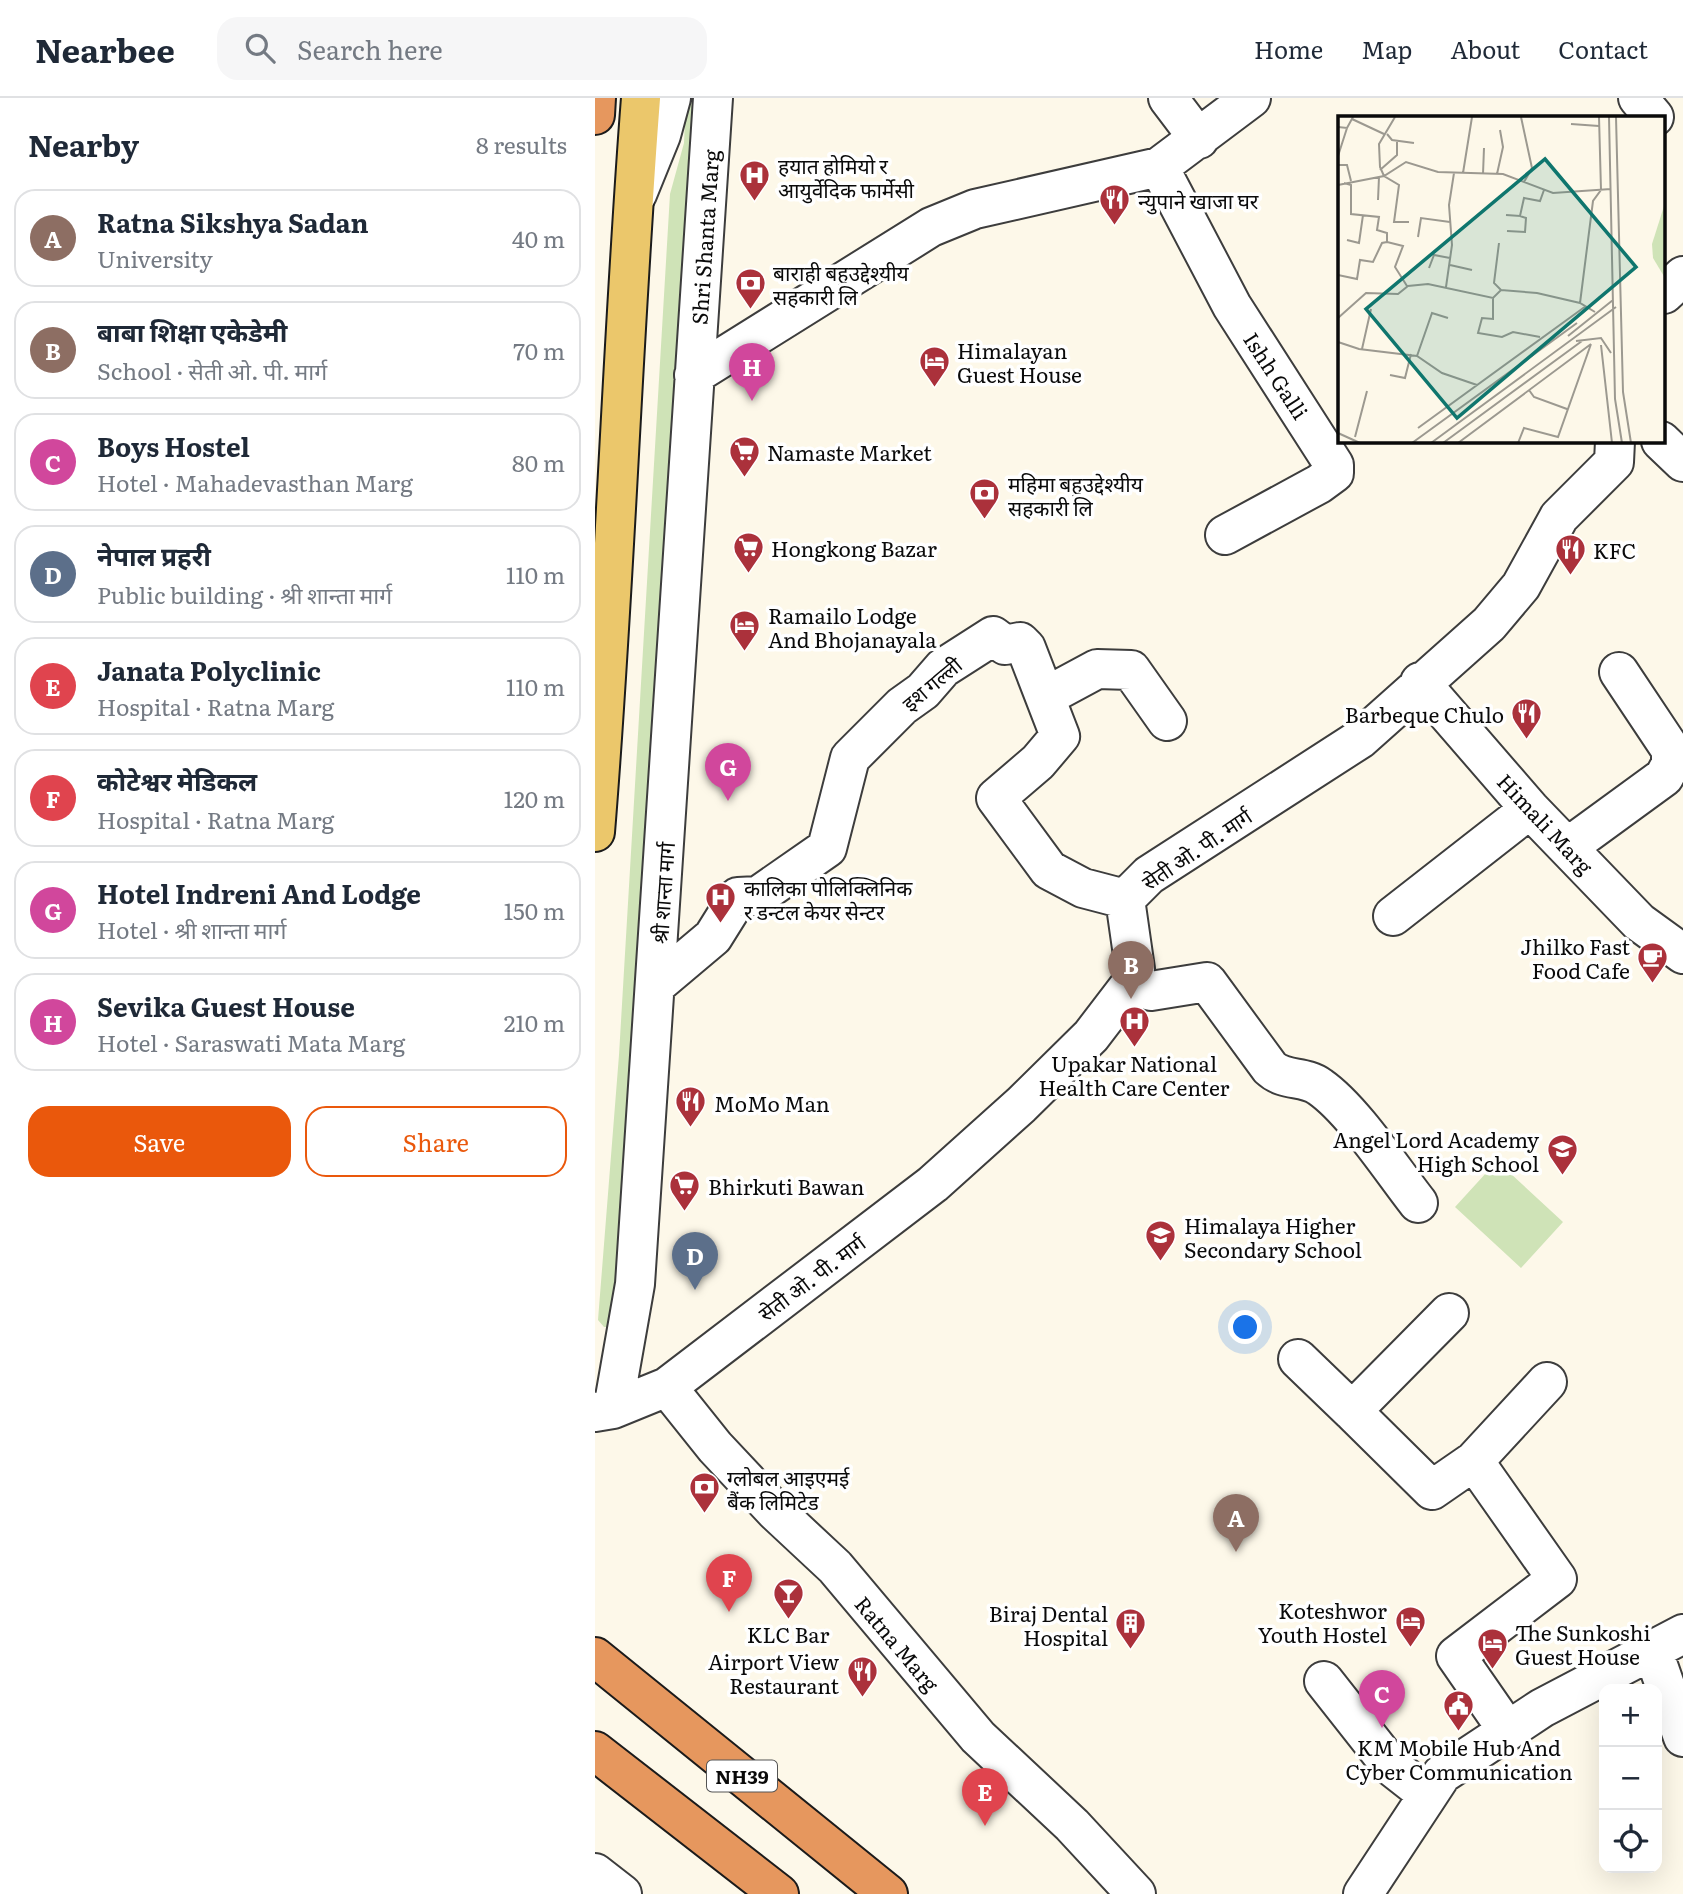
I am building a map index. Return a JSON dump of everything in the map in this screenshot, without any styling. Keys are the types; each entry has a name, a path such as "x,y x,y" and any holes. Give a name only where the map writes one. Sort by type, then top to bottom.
{"highway":[{"path":"595,116 596,98"},
{"name":"NH39","path":"595,1657 888,1894"},
{"path":"595,1751 779,1894"}],"main road":[{"path":"595,832 606,701 641,98"}],"street":[{"path":"633,203 661,135 671,98"},
{"name":"Shri Shanta Marg","path":"694,375 713,98"},
{"path":"1168,98 1199,139"},
{"path":"694,375 931,227 975,209 1159,167 1251,98"},
{"path":"1638,98 1653,116"},
{"name":"Ishh Galli","path":"1159,167 1232,306 1334,465 1333,473 1319,484 1225,535"},
{"path":"1665,292 1683,276"},
{"name":"श्री शान्ता मार्ग","path":"604,1410 635,1284 694,375"},
{"path":"1663,443 1683,462"},
{"name":"सेती ओ. पी. मार्ग","path":"604,1410 667,1387 933,1184 1021,1105 1091,1036 1130,985 1135,969 1125,899 1149,875 1360,739 1420,682 1489,624 1521,586 1559,517 1618,448"},
{"name":"इश गल्ली","path":"656,985 713,937 738,897 758,897 827,848 850,758 902,706 923,691 943,668 993,636 1005,645 1020,642 1026,648 1060,736 1038,762 996,798 1049,870 1083,888 1125,899"},
{"path":"1045,697 1097,669 1131,670 1167,721"},
{"path":"1568,847 1664,777 1671,764 1671,750 1619,672"},
{"name":"Himali Marg","path":"1420,682 1530,809 1639,922 1683,954"},
{"path":"1393,916 1530,809"},
{"path":"1130,985 1151,991 1207,982 1270,1068 1285,1077 1318,1085 1363,1132 1417,1203"},
{"path":"1352,1412 1449,1313"},
{"path":"1298,1359 1432,1490 1474,1461 1547,1382"},
{"name":"Ratna Marg","path":"667,1387 715,1447 775,1511 835,1567 978,1737 1072,1825 1136,1894"},
{"path":"1474,1461 1557,1579 1456,1656 1508,1731"},
{"path":"1363,1894 1442,1774 1542,1709 1668,1643 1683,1737"},
{"path":"1324,1681 1391,1766 1428,1795"},
{"path":"595,1873 622,1894"}],"green space":[{"path":"686,98 699,98 626,1217 610,1327 604,1327 598,1320 619,1055 670,194 684,143"},
{"path":"1497,1161 1563,1222 1521,1268 1455,1207"}],"place":[{"name":"हयात होमियो र आयुर्वेदिक फार्मेसी","path":"755,203"},
{"name":"न्युपाने खाजा घर","path":"1115,226"},
{"name":"बाराही बहुउद्देश्यीय सहकारी लि","path":"750,310"},
{"name":"Himalayan Guest House","path":"934,388"},
{"name":"Sevika Guest House","path":"752,401"},
{"name":"Namaste Market","path":"744,478"},
{"name":"महिमा बहुउद्देश्यीय सहकारी लि","path":"985,521"},
{"name":"Hongkong Bazar","path":"748,574"},
{"name":"KFC","path":"1570,576"},
{"name":"Ramailo Lodge And Bhojanayala","path":"745,653"},
{"name":"Barbeque Chulo","path":"1527,740"},
{"name":"Hotel Indreni And Lodge","path":"728,801"},
{"name":"कालिका पोलिक्लिनिक र डन्टल केयर सेन्टर","path":"721,925"},
{"name":"Jhilko Fast Food Cafe","path":"1653,984"},
{"name":"बाबा शिक्षा एकेडेमी","path":"1131,999"},
{"name":"Upakar National Health Care Center","path":"1134,1049"},
{"name":"MoMo Man","path":"691,1129"},
{"name":"Angel Lord Academy High School","path":"1562,1177"},
{"name":"Bhirkuti Bawan","path":"685,1212"},
{"name":"Himalaya Higher Secondary School","path":"1161,1263"},
{"name":"नेपाल प्रहरी","path":"695,1290"},
{"name":"ग्लोबल आइएमई बैंक लिमिटेड","path":"704,1515"},
{"name":"Ratna Sikshya Sadan","path":"1236,1552"},
{"name":"कोटेश्वर मेडिकल","path":"729,1612"},
{"name":"KLC Bar","path":"788,1620"},
{"name":"Koteshwor Youth Hostel","path":"1410,1648"},
{"name":"Biraj Dental Hospital","path":"1131,1651"},
{"name":"The Sunkoshi Guest House","path":"1492,1670"},
{"name":"Airport View Restaurant","path":"862,1699"},
{"name":"Boys Hostel","path":"1382,1728"},
{"name":"KM Mobile Hub And Cyber Communication","path":"1459,1733"},
{"name":"Janata Polyclinic","path":"985,1826"}]}
